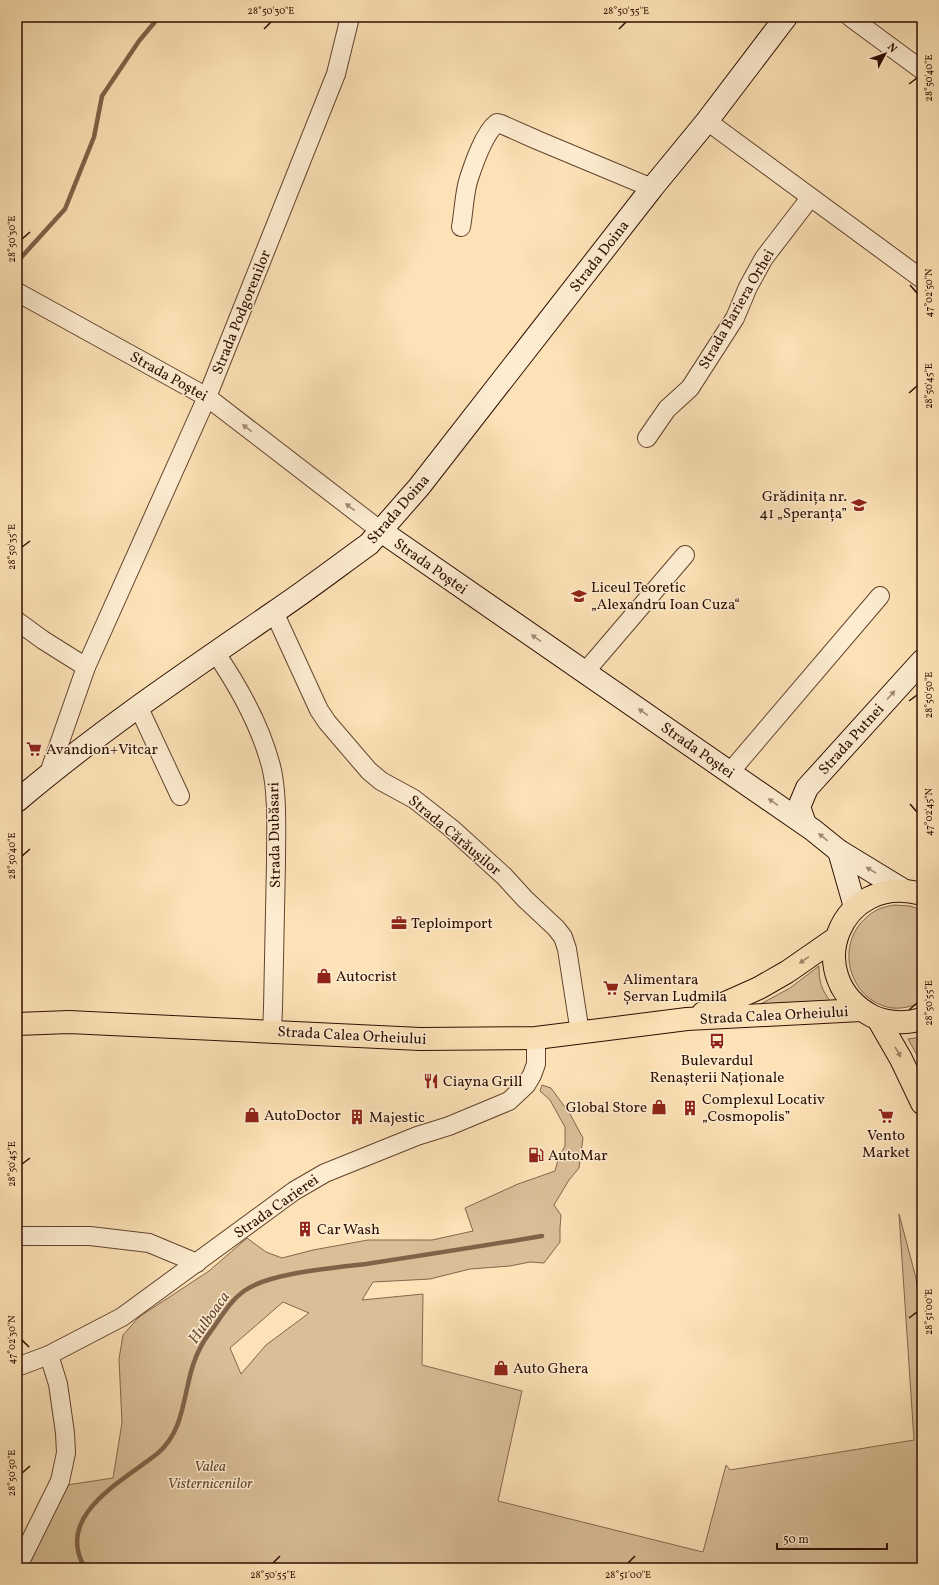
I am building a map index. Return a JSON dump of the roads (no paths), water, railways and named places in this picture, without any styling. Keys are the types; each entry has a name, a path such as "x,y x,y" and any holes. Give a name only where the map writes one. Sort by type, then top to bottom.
{"main road":[{"name":"Strada Doina","path":"17,801 49,773 138,706 369,544 419,487 652,188 707,121 786,17"},
{"name":"Strada Poștei","path":"381,531 805,824 839,851 912,892"},
{"name":"Strada Putnei","path":"805,824 800,807 807,788 922,661"},
{"path":"839,851 855,907"},
{"path":"912,892 886,891 869,897 855,907 840,927 836,938 834,958 837,978 847,996 869,1014 901,1059 922,1103"},
{"name":"Strada Calea Orheiului","path":"687,1020 760,988 787,972 836,938"},
{"name":"Strada Calea Orheiului","path":"17,1024 69,1022 420,1039 536,1038 687,1020 869,1014 896,1023 915,1021 922,1018"}],"street":[{"name":"Strada Podgorenilor","path":"49,773 86,667 207,397 336,74 350,17"},
{"path":"850,17 922,70"},
{"path":"707,121 922,279"},
{"path":"462,227 469,179 484,140 492,127 497,123 652,188"},
{"name":"Strada Bariera Orhei","path":"647,438 667,409 690,388 735,318 762,261 810,198"},
{"name":"Strada Poștei","path":"17,292 207,397 381,531"},
{"path":"585,672 685,555"},
{"path":"730,772 880,596"},
{"name":"Strada Cărăușilor","path":"274,612 319,710 327,722 369,771 381,781 414,799 451,828 504,876 525,899 556,928 563,937 567,949 580,1033"},
{"path":"17,621 86,667"},
{"name":"Strada Dubăsari","path":"215,652 244,697 252,714 272,772 276,825 272,1032"},
{"path":"138,706 180,796"},
{"name":"Strada Carierei","path":"17,1367 49,1355 122,1317 294,1191 325,1173 417,1136 449,1126 509,1101 526,1085 532,1075 536,1064 536,1038"},
{"path":"17,1236 90,1236 149,1243 197,1263"},
{"path":"17,1568 60,1480 66,1453 65,1433 58,1384 49,1355"}],"waterway":[{"path":"17,262 65,209 94,137 102,96 139,41 159,17"},
{"name":"Hulboaca","path":"85,1568 78,1549 78,1531 85,1515 112,1487 158,1453 167,1444 178,1424 193,1365 200,1347 226,1310 244,1291 269,1280 302,1272 366,1264 542,1236"}],"place":[{"name":"Grădinița nr. 41 „Speranța”","path":"859,505"},
{"name":"Liceul Teoretic „Alexandru Ioan Cuza“","path":"579,596"},
{"name":"Avandion+Vitcar","path":"34,749"},
{"name":"Teploimport","path":"399,923"},
{"name":"Autocrist","path":"324,976"},
{"name":"Alimentara Șervan Ludmila","path":"611,988"},
{"name":"Bulevardul Renașterii Naționale","path":"717,1041"},
{"name":"Ciayna Grill","path":"431,1081"},
{"name":"Global Store","path":"659,1107"},
{"name":"Complexul Locativ „Cosmopolis”","path":"690,1108"},
{"name":"AutoDoctor","path":"252,1115"},
{"name":"Vento Market","path":"886,1116"},
{"name":"Majestic","path":"357,1117"},
{"name":"AutoMar","path":"536,1155"},
{"name":"Car Wash","path":"305,1229"},
{"name":"Auto Ghera","path":"501,1368"}],"park label":[{"name":"Valea Visternicenilor","path":"210,1474"}]}
